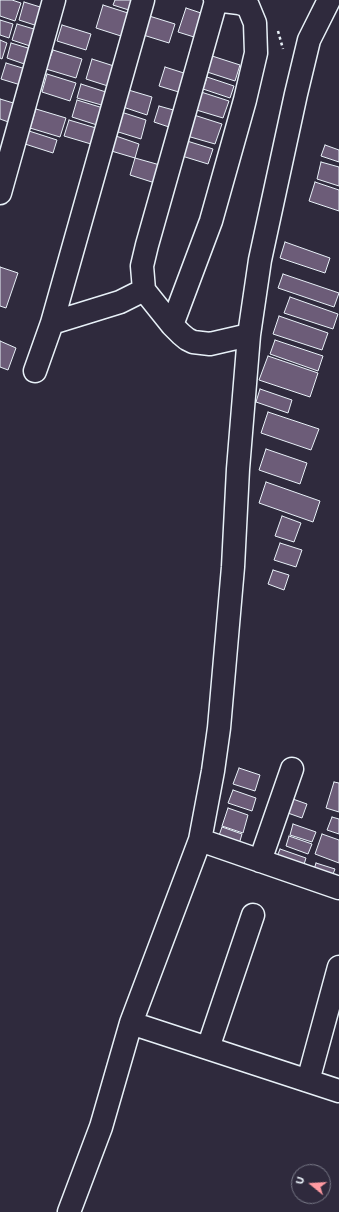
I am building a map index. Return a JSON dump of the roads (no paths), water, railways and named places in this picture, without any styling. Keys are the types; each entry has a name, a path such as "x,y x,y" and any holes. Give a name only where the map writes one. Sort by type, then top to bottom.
{"street":[{"path":"0,193 54,0"},
{"path":"35,371 52,323 143,0"},
{"path":"172,324 211,221 245,100 256,53 255,22 248,6 239,1 216,0 142,266 144,290 172,324 181,334 193,342 210,344 249,335"},
{"path":"69,1212 101,1127 131,1024 200,840 213,771 219,728 233,567 238,469 249,335 260,260 309,40 329,0"},
{"path":"52,323 120,302 144,290"},
{"path":"260,861 292,769"},
{"path":"200,840 339,888"},
{"path":"208,1048 253,916"},
{"path":"308,1081 339,967"},
{"path":"131,1024 339,1091"}]}
